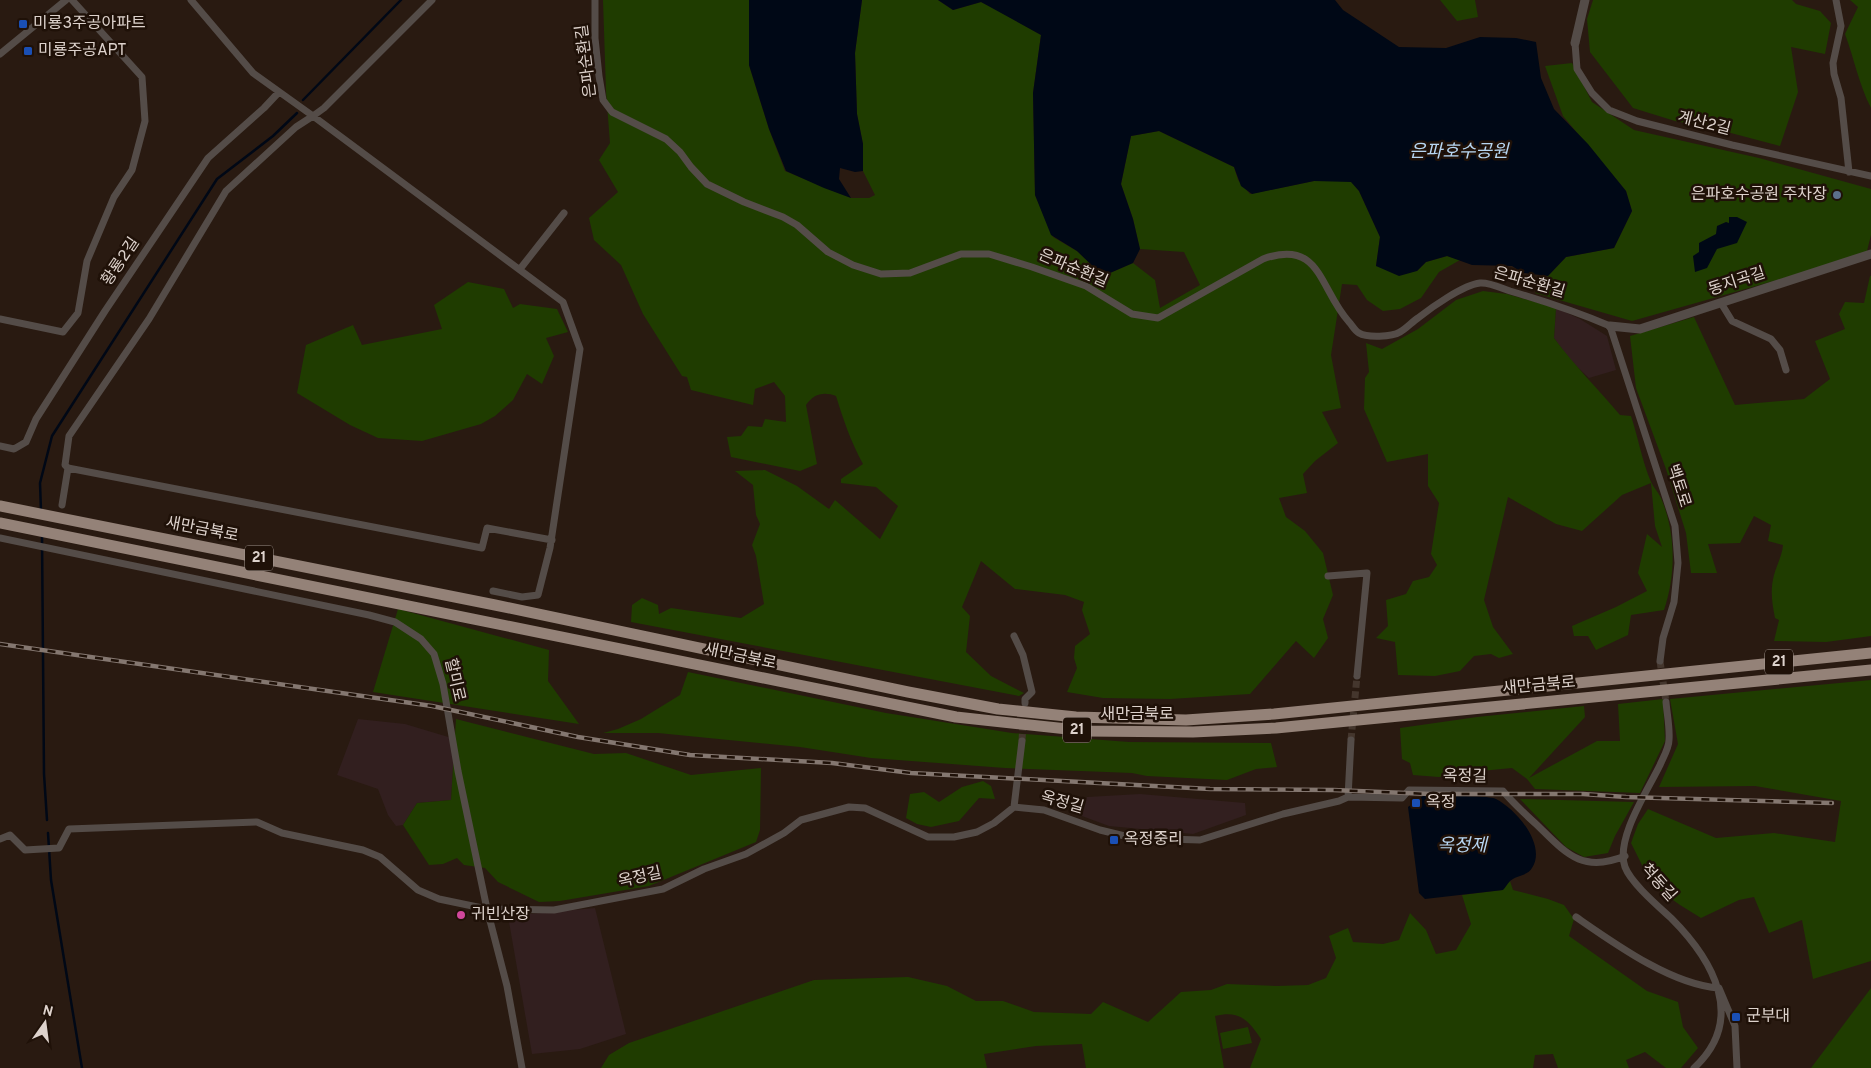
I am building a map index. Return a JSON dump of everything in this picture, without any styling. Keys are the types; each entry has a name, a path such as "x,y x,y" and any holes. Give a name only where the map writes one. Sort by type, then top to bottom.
{"highway":[{"name":"새만금북로","path":"0,506 456,597 908,692 998,708 1076,717 1186,720 1265,715 1871,653"},
{"name":"새만금북로","path":"0,523 956,717 1086,731 1194,732 1276,728 1871,670"}],"street":[{"path":"0,54 66,0"},
{"path":"0,319 63,332 78,313 87,261 114,197 132,170 146,121 142,77 72,0"},
{"path":"191,0 254,73 563,302 580,349 552,540 538,595 522,597 493,591"},
{"path":"62,505 68,468 65,465 69,436 149,319 226,191 296,127 324,108 432,0"},
{"name":"은파순환길","path":"595,0 595,38 599,76 603,100 612,112 666,139 680,152 707,184 744,202 783,217 797,225 828,252 853,265 871,271 881,274 910,273 962,254 989,254 1086,286 1132,314 1158,318 1263,259 1276,254 1289,253 1301,255 1310,262 1321,276 1338,310 1359,333 1376,337 1399,333 1459,290 1481,283 1562,306 1610,326"},
{"path":"1575,43 1585,0"},
{"path":"1836,0 1841,26 1833,63 1841,98 1849,172"},
{"name":"계산2길","path":"1575,43 1577,69 1592,93 1609,110 1637,121 1871,176"},
{"name":"황룡2길","path":"0,446 14,449 26,442 36,419 105,311 208,158 264,108 278,92"},
{"path":"520,270 564,213"},
{"name":"동지곡길","path":"1610,326 1640,329 1871,254"},
{"path":"1721,302 1732,321 1771,339 1780,350 1786,370"},
{"name":"백토로","path":"1610,326 1675,526 1678,563 1674,602 1660,661"},
{"path":"68,468 482,548 487,528 552,540"},
{"name":"할미로","path":"0,538 396,622 421,640 434,654 442,684 458,771 487,909 507,986 522,1068"},
{"path":"1328,576 1367,573 1358,676"},
{"path":"1014,636 1023,655 1032,692 1025,699 1025,703"},
{"name":"척동길","path":"1666,702 1670,741 1624,838 1624,856 1625,867 1642,890 1696,945 1719,988 1722,1012 1719,1033 1704,1059 1694,1068"},
{"path":"1348,797 1351,740"},
{"path":"1014,807 1022,741"},
{"name":"옥정길","path":"0,839 10,836 25,850 59,848 69,829 257,822 282,833 363,850 380,857 418,890 439,899 487,909 554,910 663,889 704,869 746,854 784,833 801,820 849,807 865,808 928,837 954,837 977,832 994,823 1014,807 1044,810 1100,830 1132,838 1200,840 1283,814 1339,801 1348,797 1402,798 1409,790 1503,791 1553,842 1569,855 1585,862 1608,862 1624,856"},
{"path":"1576,916 1607,938 1673,976 1703,987 1719,988 1735,1026 1737,1068"}],"shaded area":[{"path":"1556,308 1580,319 1607,336 1616,370 1589,378 1570,360 1554,338"},
{"path":"358,719 405,724 455,739 451,800 417,803 403,825 396,826 388,815 378,789 337,775"},
{"path":"1140,794 1245,803 1246,815 1193,834 1109,826 1082,816 1087,797"},
{"path":"595,908 626,1034 580,1049 532,1054 508,916"}],"green space":[{"path":"603,0 749,0 749,65 769,129 785,171 851,198 869,198 875,195 863,171 863,144 857,114 855,53 862,0 938,0 953,10 981,2 990,6 1041,35 1033,93 1035,195 1053,237 1077,251 1103,276 1133,263 1155,280 1160,308 1200,285 1184,252 1140,249 1133,219 1121,184 1131,136 1159,131 1234,167 1238,180 1250,194 1314,181 1351,181 1359,191 1380,237 1376,266 1417,271 1426,262 1447,256 1460,260 1439,272 1421,298 1400,309 1383,311 1367,300 1357,285 1342,284 1331,355 1341,408 1322,412 1338,443 1315,461 1303,474 1307,493 1279,498 1286,517 1305,531 1323,553 1333,595 1323,619 1328,638 1314,658 1296,641 1250,694 1170,699 1103,698 1067,692 1077,668 1074,658 1075,646 1090,634 1082,610 1084,602 1065,595 1015,589 981,561 962,607 970,616 966,652 991,676 1024,693 1019,696 631,622 632,605 642,598 658,605 659,614 671,608 741,618 764,604 756,556 752,545 760,524 756,515 753,485 735,471 765,470 797,486 829,509 835,500 880,539 898,506 876,487 841,483 841,479 863,464 836,396 832,394 819,394 806,405 817,464 800,471 731,457 727,437 741,436 748,426 762,427 765,419 786,422 785,396 774,382 755,389 753,405 691,390 687,377 682,376 643,314 621,265 594,240 589,218 618,192 599,160 610,143"},
{"path":"1440,0 1475,0 1478,17 1457,21"},
{"path":"1593,0 1792,0 1796,4 1820,11 1831,23 1825,54 1791,47 1798,92 1780,146 1712,128 1675,121 1633,108 1590,52 1587,19"},
{"path":"1850,0 1871,0 1871,108 1863,90 1845,34 1858,7"},
{"path":"1572,63 1592,102 1634,130 1759,158 1871,189 1871,235 1866,255 1632,321 1535,293 1566,257 1614,248 1632,211 1626,191 1563,116 1545,66"},
{"path":"1870,276 1871,636 1826,642 1774,641 1779,620 1775,618 1772,586 1783,545 1768,541 1771,525 1754,516 1740,543 1708,544 1717,573 1691,573 1686,533 1666,469 1636,388 1630,336 1694,317 1735,405 1804,399 1830,379 1815,341 1845,329 1839,314 1845,302 1864,303"},
{"path":"468,282 504,289 513,308 520,304 557,309 568,332 546,338 554,356 542,384 527,374 513,400 495,416 481,424 422,441 378,438 350,425 297,393 306,345 353,325 362,345 442,329 434,305"},
{"path":"1483,291 1507,294 1556,308 1554,338 1620,415 1631,416 1648,474 1661,498 1669,525 1673,554 1668,597 1664,610 1631,615 1628,635 1596,650 1588,636 1574,636 1572,626 1647,591 1638,573 1647,534 1662,547 1655,526 1651,483 1622,495 1582,531 1556,524 1508,497 1484,600 1493,627 1513,654 1499,658 1491,654 1474,656 1460,671 1435,676 1398,675 1395,642 1376,638 1388,626 1386,600 1406,594 1413,581 1429,577 1437,565 1431,554 1439,503 1428,486 1428,454 1387,462 1364,409 1365,378 1369,372 1366,343 1382,349 1418,329 1456,300"},
{"path":"398,609 549,650 548,681 579,724 373,692"},
{"path":"688,672 886,713 1012,733 1129,742 1271,743 1277,767 1256,769 1227,780 1147,776 1132,773 1005,768 871,758 800,747 658,733 603,733 641,719 680,695"},
{"path":"1871,680 1871,961 1813,979 1802,920 1769,933 1754,897 1739,900 1701,918 1652,885 1631,843 1638,824 1648,809 1716,838 1774,833 1835,842 1841,801 1755,786 1659,787 1678,744 1670,699"},
{"path":"1663,699 1665,741 1640,793 1535,789 1527,779 1512,768 1439,777 1413,775 1410,763 1402,759 1400,728 1477,717 1584,706 1585,717 1529,778 1597,741 1620,741 1618,704"},
{"path":"456,719 594,754 626,753 691,775 761,768 760,830 756,842 649,886 560,901 539,902 498,882 485,868 464,865 457,858 443,864 429,865 403,825 417,803 451,800"},
{"path":"983,781 991,786 995,799 979,798 959,821 931,827 917,824 906,818 910,794 924,792 939,802 962,787"},
{"path":"1520,799 1634,802 1608,853 1584,857 1566,847"},
{"path":"1510,881 1513,890 1564,905 1574,919 1569,936 1647,991 1678,1002 1683,1027 1698,1048 1681,1068 1666,1068 1645,1052 1626,1060 1629,1068 1558,1068 1553,1054 1535,1055 1533,1068 1250,1068 1261,1039 1242,1018 1231,1014 1224,1014 1215,1016 1224,1068 1086,1068 1082,1044 1036,1046 984,1054 987,1068 601,1068 609,1055 629,1043 814,980 908,977 947,986 976,1001 1003,1001 1034,1012 1091,1014 1103,1002 1148,1022 1181,992 1211,990 1227,984 1308,985 1326,978 1336,958 1329,936 1348,928 1353,942 1383,944 1399,940 1410,913 1426,930 1436,954 1456,950 1471,924 1462,895 1502,890"},
{"path":"1871,988 1871,1068 1811,1068"},
{"path":"1248,1027 1252,1043 1223,1049 1220,1033"}],"water":[{"path":"749,0 862,0 855,53 857,114 863,144 863,171 855,172 840,168 839,179 851,198 786,171 769,129 749,65"},
{"name":"은파호수공원","path":"938,0 1335,0 1343,10 1399,47 1446,48 1480,37 1516,38 1536,42 1541,78 1554,109 1588,144 1626,191 1632,211 1614,248 1566,257 1548,276 1523,273 1512,266 1472,265 1447,256 1426,262 1417,271 1399,276 1376,266 1380,237 1359,191 1351,182 1314,181 1252,194 1241,186 1234,167 1159,131 1131,136 1121,184 1133,219 1140,249 1133,263 1103,276 1077,251 1051,235 1035,195 1033,93 1041,35 981,2 953,10"},
{"path":"1729,217 1737,217 1747,222 1737,243 1717,249 1707,268 1695,272 1693,256 1699,252 1699,243 1716,234 1717,226 1726,222 1729,223"},
{"name":"옥정제","path":"1423,796 1491,798 1504,804 1520,819 1532,839 1536,849 1536,859 1532,868 1527,873 1510,881 1503,890 1425,899 1419,893 1408,807"}],"waterway":[{"path":"303,100 401,0"},
{"path":"41,511 40,483 52,436 217,179 273,136 297,113"},
{"path":"42,536 44,774 47,820"},
{"path":"48,833 51,880 82,1068"}],"tunnel":[{"path":"1660,661 1666,702"},
{"path":"1351,740 1357,676"},
{"path":"1022,741 1023,722"}],"railway":[{"path":"0,644 432,706 578,737 690,755 832,763 911,773 1210,789 1333,790 1430,794 1583,794 1832,803"}],"place":[{"name":"미룡3주공아파트","path":"23,24"},
{"name":"미룡주공APT","path":"28,51"},
{"name":"은파호수공원 주차장","path":"1837,195"},
{"name":"옥정","path":"1416,803"},
{"name":"옥정중리","path":"1114,840"},
{"name":"귀빈산장","path":"461,915"},
{"name":"군부대","path":"1736,1017"}]}
